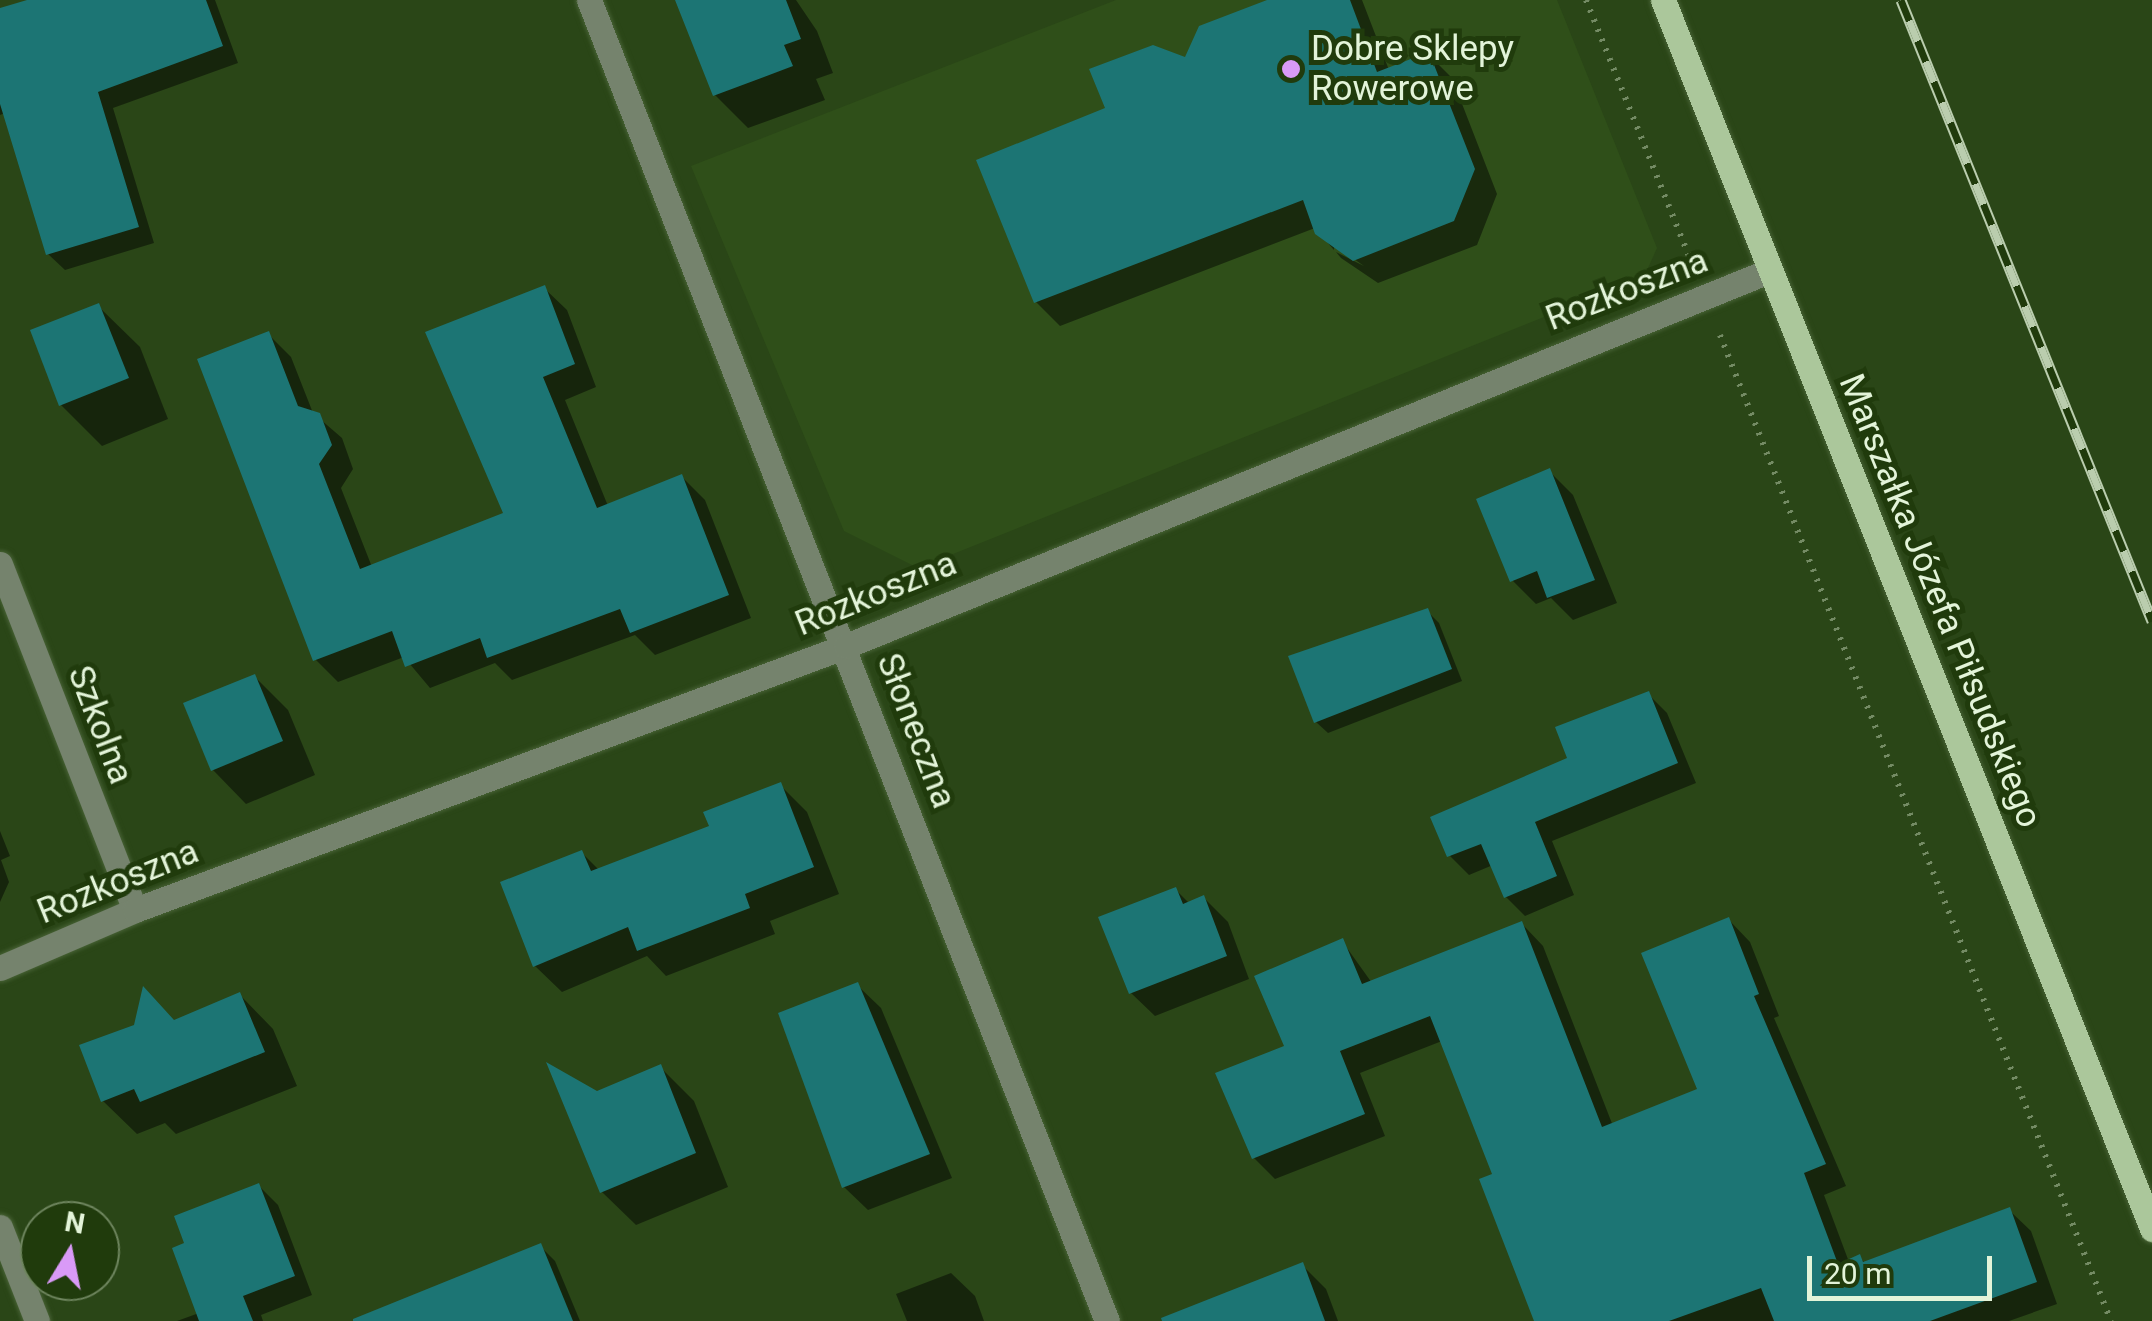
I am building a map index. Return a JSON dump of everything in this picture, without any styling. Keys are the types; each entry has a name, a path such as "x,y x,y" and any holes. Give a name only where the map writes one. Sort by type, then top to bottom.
{"main road":[{"name":"Marszałka Józefa Piłsudskiego","path":"1663,0 2152,1228"}],"street":[{"name":"Słoneczna","path":"590,0 1107,1321"},
{"name":"Rozkoszna","path":"0,968 135,910 846,646 1772,270"},
{"name":"Szkolna","path":"0,564 135,910"},
{"path":"0,1227 38,1321"}],"path":[{"path":"1586,0 2111,1321"}],"shaded area":[{"path":"1116,0 1557,0 1657,248 1644,277 918,568 844,531 691,166"}],"building":[{"path":"27,0 206,0 223,46 98,92 139,227 46,255 0,104 0,8"},
{"path":"675,0 786,0 801,39 784,45 793,66 713,96"},
{"path":"1267,0 1350,0 1377,72 1429,52 1475,169 1454,221 1353,261 1315,234 1303,200 1034,303 976,160 1105,108 1089,69 1153,45 1185,57 1199,26"},
{"path":"545,285 575,364 543,377 597,508 682,474 729,595 630,633 620,609 487,658 480,638 405,667 392,631 313,661 197,359 269,331 298,406 320,413 332,445 319,464 360,569 503,513 425,332"},
{"path":"99,303 129,378 59,406 30,330"},
{"path":"1550,468 1595,580 1547,598 1537,571 1510,582 1476,499"},
{"path":"1428,608 1452,669 1314,723 1288,656"},
{"path":"255,674 283,741 211,771 183,703"},
{"path":"1649,691 1678,763 1535,822 1557,876 1504,898 1481,844 1447,857 1430,817 1567,758 1555,727"},
{"path":"781,782 814,867 745,894 750,908 637,951 628,927 533,967 500,882 582,850 591,871 709,826 703,812"},
{"path":"1176,887 1183,904 1204,895 1227,956 1129,994 1098,917"},
{"path":"1729,917 1759,994 1754,996 1826,1164 1804,1173 1838,1264 1860,1254 1863,1262 2010,1207 2037,1282 1930,1321 1774,1321 1761,1288 1669,1321 1534,1321 1479,1179 1492,1174 1430,1016 1340,1051 1365,1114 1252,1159 1215,1073 1284,1046 1254,976 1343,938 1362,984 1522,921 1602,1127 1697,1089 1641,953"},
{"path":"858,982 930,1154 842,1188 778,1013"},
{"path":"143,986 174,1020 240,992 265,1052 140,1102 134,1089 101,1102 79,1045 134,1025"},
{"path":"546,1062 597,1091 661,1064 696,1153 600,1193"},
{"path":"259,1183 295,1276 243,1296 253,1321 199,1321 172,1248 184,1243 174,1216"},
{"path":"541,1243 573,1321 353,1321 353,1319"},
{"path":"1303,1262 1325,1321 1162,1321 1161,1318"}],"railway":[{"path":"1901,0 2152,621"}],"place":[{"name":"Dobre Sklepy Rowerowe","path":"1291,69"}]}
